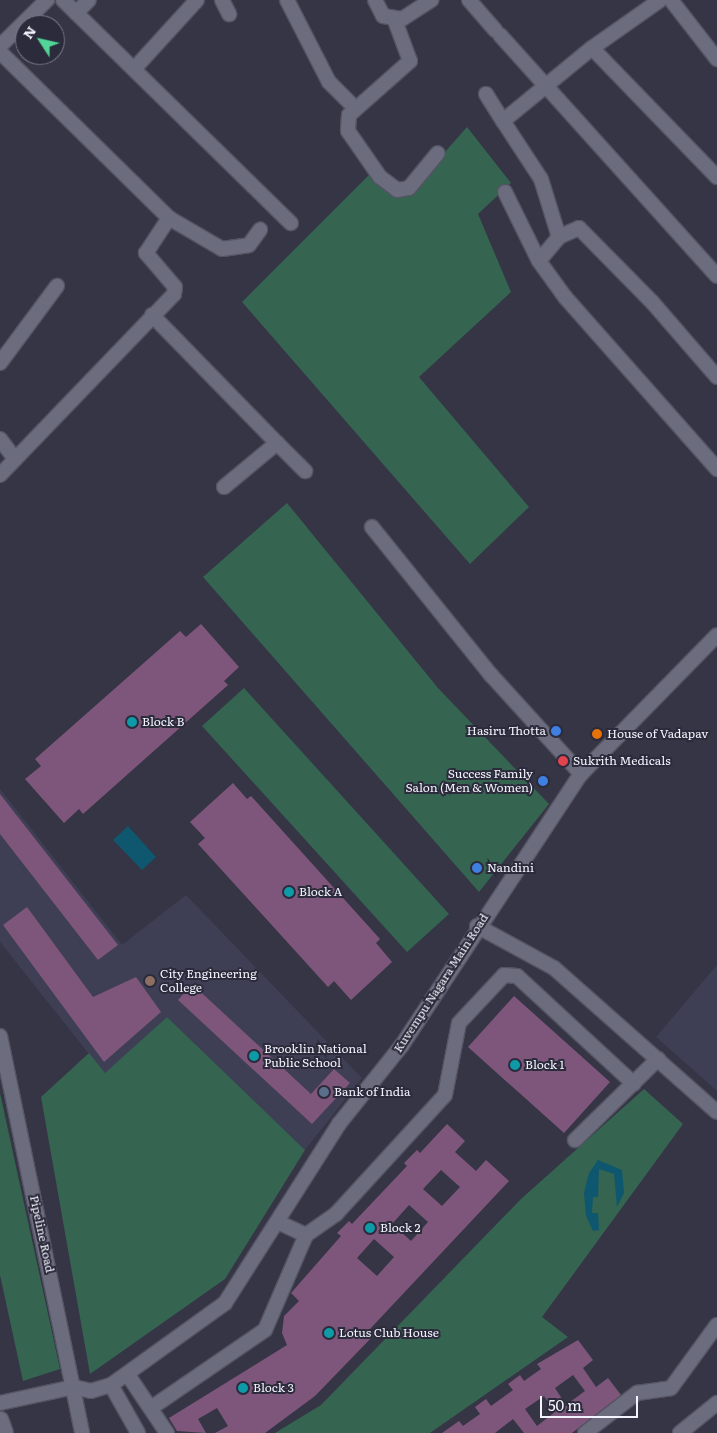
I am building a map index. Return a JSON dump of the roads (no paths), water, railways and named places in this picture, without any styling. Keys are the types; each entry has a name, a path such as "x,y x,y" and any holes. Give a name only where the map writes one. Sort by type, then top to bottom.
{"street":[{"path":"0,46 47,0"},
{"path":"63,0 291,223"},
{"path":"76,13 89,0"},
{"path":"134,69 197,0"},
{"path":"222,0 229,14"},
{"path":"287,0 329,82 355,108"},
{"path":"375,0 383,16 402,19 431,0"},
{"path":"469,0 717,276"},
{"path":"503,121 592,48 660,0"},
{"path":"671,0 717,59"},
{"path":"394,18 410,61 355,108 349,115 348,131 391,188 409,188 438,153"},
{"path":"592,48 717,177"},
{"path":"0,52 169,218 222,249 249,245 260,230"},
{"path":"486,94 541,179 559,237"},
{"path":"505,192 539,260 565,297 717,469"},
{"path":"0,475 176,291 146,253 169,218"},
{"path":"539,260 559,237 579,228 652,302 717,377"},
{"path":"0,363 57,286"},
{"path":"152,316 305,471"},
{"path":"0,439 15,459"},
{"path":"224,487 277,444"},
{"path":"372,527 490,675 581,774"},
{"name":"Kuvempu Nagara Main Road","path":"0,1403 74,1387 91,1391 111,1385 128,1375 225,1304 339,1124 407,1038 477,926 581,774 717,635"},
{"path":"477,926 554,968 717,1112"},
{"path":"151,1408 265,1330 306,1235 336,1214 445,1094 459,1023 504,975 517,976 634,1084"},
{"name":"Pipeline Road","path":"0,1036 82,1433"},
{"path":"575,1140 658,1059"},
{"path":"278,1222 306,1235"},
{"path":"585,1433 637,1393 671,1388 717,1325"},
{"path":"128,1375 166,1433"},
{"path":"111,1385 138,1433"},
{"path":"680,1433 717,1403"},
{"path":"1,1419 6,1433"}],"place":[{"name":"Block B","path":"132,722"},
{"name":"Hasiru Thotta","path":"556,731"},
{"name":"House of Vadapav","path":"597,734"},
{"name":"Sukrith Medicals","path":"563,761"},
{"name":"Success Family Salon (Men & Women)","path":"543,781"},
{"name":"Nandini","path":"477,868"},
{"name":"Block A","path":"289,892"},
{"name":"City Engineering College","path":"150,981"},
{"name":"Brooklin National Public School","path":"254,1056"},
{"name":"Block 1","path":"515,1065"},
{"name":"Bank of India","path":"324,1092"},
{"name":"Block 2","path":"370,1228"},
{"name":"Lotus Club House","path":"329,1333"},
{"name":"Block 3","path":"243,1388"}]}
